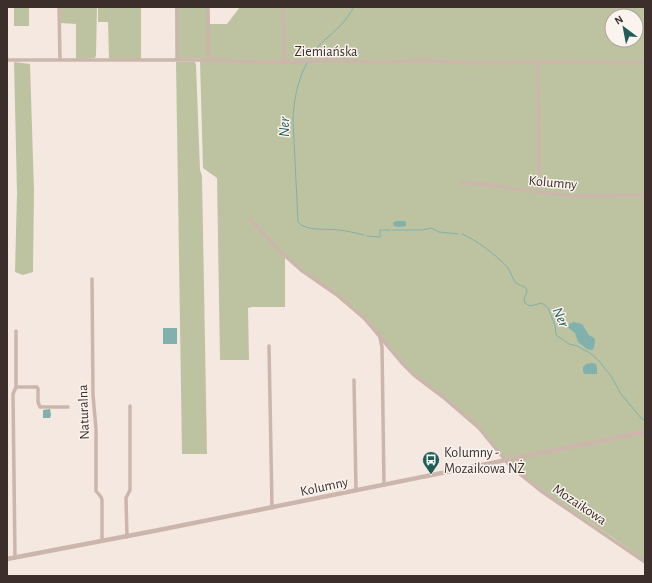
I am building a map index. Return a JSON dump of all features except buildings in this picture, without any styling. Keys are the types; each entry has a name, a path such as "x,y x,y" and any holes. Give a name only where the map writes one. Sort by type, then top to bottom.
{"street":[{"path":"59,7 60,60"},
{"path":"177,7 178,60"},
{"path":"208,7 209,60"},
{"path":"281,61 283,60 284,55 283,7"},
{"name":"Ziemiańska","path":"7,60 209,60 252,62 324,60 384,63 418,60 470,63 645,63"},
{"path":"538,62 539,192"},
{"name":"Kolumny","path":"460,182 572,196 645,195"},
{"name":"Mozaikowa","path":"250,219 283,254 301,270 362,316 414,375 443,397 479,428 510,466 541,491 645,562"},
{"name":"Naturalna","path":"92,279 96,491 102,500 102,541"},
{"path":"15,558 12,394 16,387 16,331"},
{"path":"380,337 382,347 384,485"},
{"path":"269,346 272,508"},
{"path":"354,380 356,490"},
{"path":"16,387 37,387 38,402 40,407 68,407"},
{"path":"127,536 126,498 130,490 130,406"},
{"name":"Kolumny","path":"7,559 272,508 645,432"}],"green space":[{"path":"14,7 29,7 29,26 14,26"},
{"path":"60,7 97,7 95,58 76,59 76,24 60,23"},
{"path":"98,7 141,7 141,59 109,59 108,22 98,22"},
{"path":"175,7 207,7 209,24 227,24 240,7 645,7 645,561 527,478 512,463 503,457 483,432 403,363 360,314 285,256 285,307 248,308 249,360 220,360 217,178 203,168 201,58 176,59"},
{"path":"14,62 30,64 34,191 33,272 23,275 15,272 17,193"},
{"path":"176,62 195,62 196,65 200,170 202,176 207,454 182,454"}],"water":[{"path":"405,221 406,226 394,226 394,222"},
{"path":"574,322 582,324 589,335 594,338 594,348 592,350 587,349 578,342 575,333 566,326"},
{"path":"163,328 177,328 177,344 163,344"},
{"path":"586,364 596,364 597,374 585,374 583,372 583,367"},
{"path":"50,409 50,418 43,418 43,410"}],"waterway":[{"name":"Ner","path":"309,59 320,45 343,23 354,7"},
{"name":"Ner","path":"307,63 297,91 293,120 298,222 311,228 339,230 364,235"},
{"name":"Ner","path":"392,230 422,230 431,228 439,232 458,234"},
{"name":"Ner","path":"367,236 380,237 380,230 390,230"},
{"name":"Ner","path":"462,234 480,244 493,254 509,270 515,282 526,288 527,292 524,298 525,303 530,306 542,303 548,308 555,325 556,335 569,344 577,346 590,353 598,360 611,376 621,394 642,419 645,420"}],"place":[{"name":"Kolumny - Mozaikowa NŻ","path":"431,475"}]}
